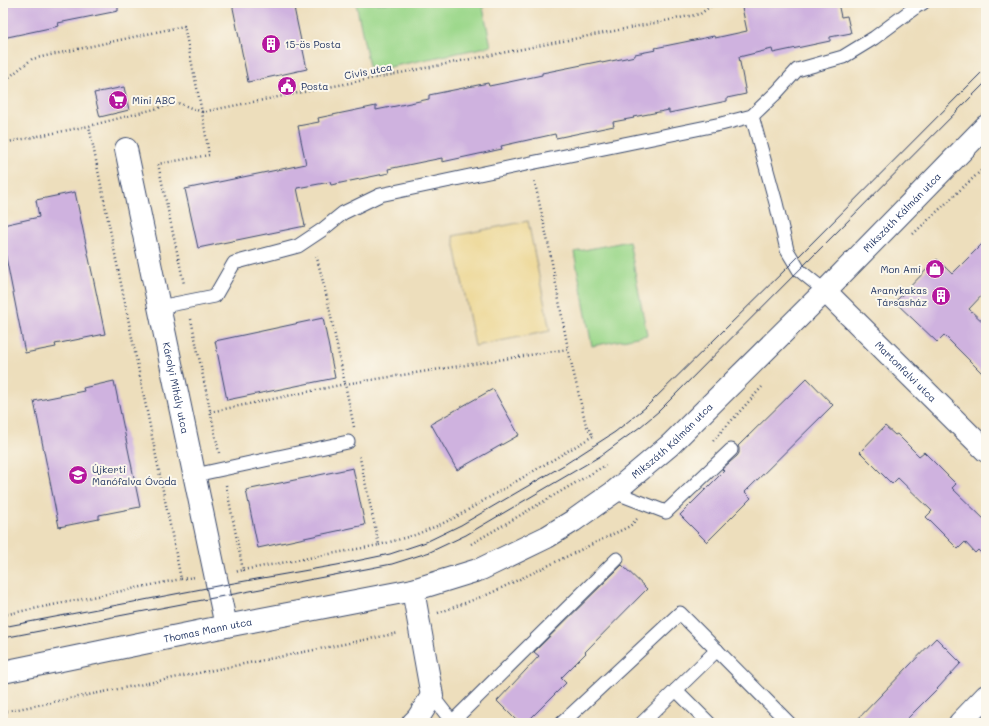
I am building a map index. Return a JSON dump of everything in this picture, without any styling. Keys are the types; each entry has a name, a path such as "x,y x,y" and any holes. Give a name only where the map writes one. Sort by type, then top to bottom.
{"street":[{"name":"Mikszáth Kálmán utca","path":"413,590 481,569 547,537 573,521 614,492 670,445 825,291 986,126"},
{"name":"Károlyi Mihály utca","path":"126,149 226,626"},
{"name":"Martonfalvi utca","path":"825,291 986,451"},
{"name":"Thomas Mann utca","path":"3,672 226,626 413,590"},
{"path":"413,590 432,696 418,718 413,723"},
{"path":"960,723 986,696"}],"lane":[{"path":"159,307 215,296 234,263 298,246 322,230 342,212 380,195 721,124 752,116 797,70 843,57 874,38 923,3"},
{"path":"752,116 776,203 787,250 799,270 825,291"},
{"path":"194,475 348,442"},
{"path":"614,492 666,512 731,450"},
{"path":"432,696 453,723 616,559"},
{"path":"562,723 680,613 789,723"},
{"path":"642,723 717,650"},
{"path":"676,690 709,723"}],"path":[{"name":"Cívis utca","path":"202,112 700,14 716,3"},
{"path":"3,82 32,59 184,26 209,154 158,164 243,570"},
{"path":"3,143 89,126 178,103 202,112"},
{"path":"89,126 182,579"},
{"path":"3,615 182,579 243,570 379,545 415,535 450,520 593,436 586,425 568,349 549,247 531,163"},
{"path":"912,236 986,166"},
{"path":"312,237 327,298 355,430"},
{"path":"210,412 345,384 568,349"},
{"path":"710,444 763,386"},
{"path":"359,453 379,545"},
{"path":"471,544 606,465"},
{"path":"3,712 404,632 420,627 438,613 489,594 630,526 653,507"}],"green space":[{"path":"356,3 482,3 491,46 370,71"},
{"path":"629,241 647,335 592,346 574,252"}],"sand":[{"path":"528,221 550,331 475,346 453,236"}],"building":[{"path":"3,3 118,3 118,11 58,23 59,26 3,38"},
{"name":"15-ös Posta","path":"232,3 293,3 307,69 248,82"},
{"path":"741,3 838,3 841,17 847,16 851,33 830,37 830,41 773,53 772,49 739,57 746,94 727,98 727,101 669,113 669,110 633,117 634,118 613,122 614,126 556,138 555,134 501,146 502,149 442,162 442,158 388,169 389,173 331,185 330,182 297,188 305,226 198,248 185,189 306,164 298,126 319,122 318,118 376,106 376,110 396,106 429,99 429,95 488,83 489,86 509,82 542,75 542,73 635,56 635,54 656,50 655,48 747,31"},
{"path":"124,87 129,110 100,117 94,93"},
{"path":"75,192 105,334 55,344 56,347 25,353 3,242 3,225 39,217 36,200"},
{"name":"Aranykakas Társasház","path":"986,240 986,291 969,309 986,325 986,377 944,335 937,342 895,302 937,259 952,274"},
{"path":"323,318 335,378 227,400 215,341"},
{"path":"807,378 833,405 745,492 751,498 707,542 680,515 724,471 722,469 737,456 739,453 738,446"},
{"path":"114,381 140,507 99,515 99,519 59,527 34,401 84,391 83,388"},
{"path":"493,389 519,435 457,470 431,424"},
{"path":"885,426 895,435 897,434 919,456 924,452 956,484 952,488 986,521 986,558 978,550 975,553 965,542 958,549 926,517 932,511 898,478 892,484 860,452"},
{"path":"353,468 365,525 258,548 246,490"},
{"path":"622,565 647,589 561,678 566,683 526,723 519,723 497,701 539,656 534,652"},
{"path":"936,638 961,663 938,688 903,723 854,723"}],"tram line":[{"path":"3,627 390,554 426,542 461,525 564,465 615,432 646,407 986,68"},
{"path":"3,638 392,564 430,552 466,535 602,455 659,411 986,82"}],"place":[{"name":"15-ös Posta","path":"271,44"},
{"name":"Posta","path":"287,86"},
{"name":"Mini ABC","path":"118,100"},
{"name":"Mon Ami","path":"935,269"},
{"name":"Aranykakas Társasház","path":"941,296"},
{"name":"Újkerti Manófalva Óvoda","path":"78,475"}]}
